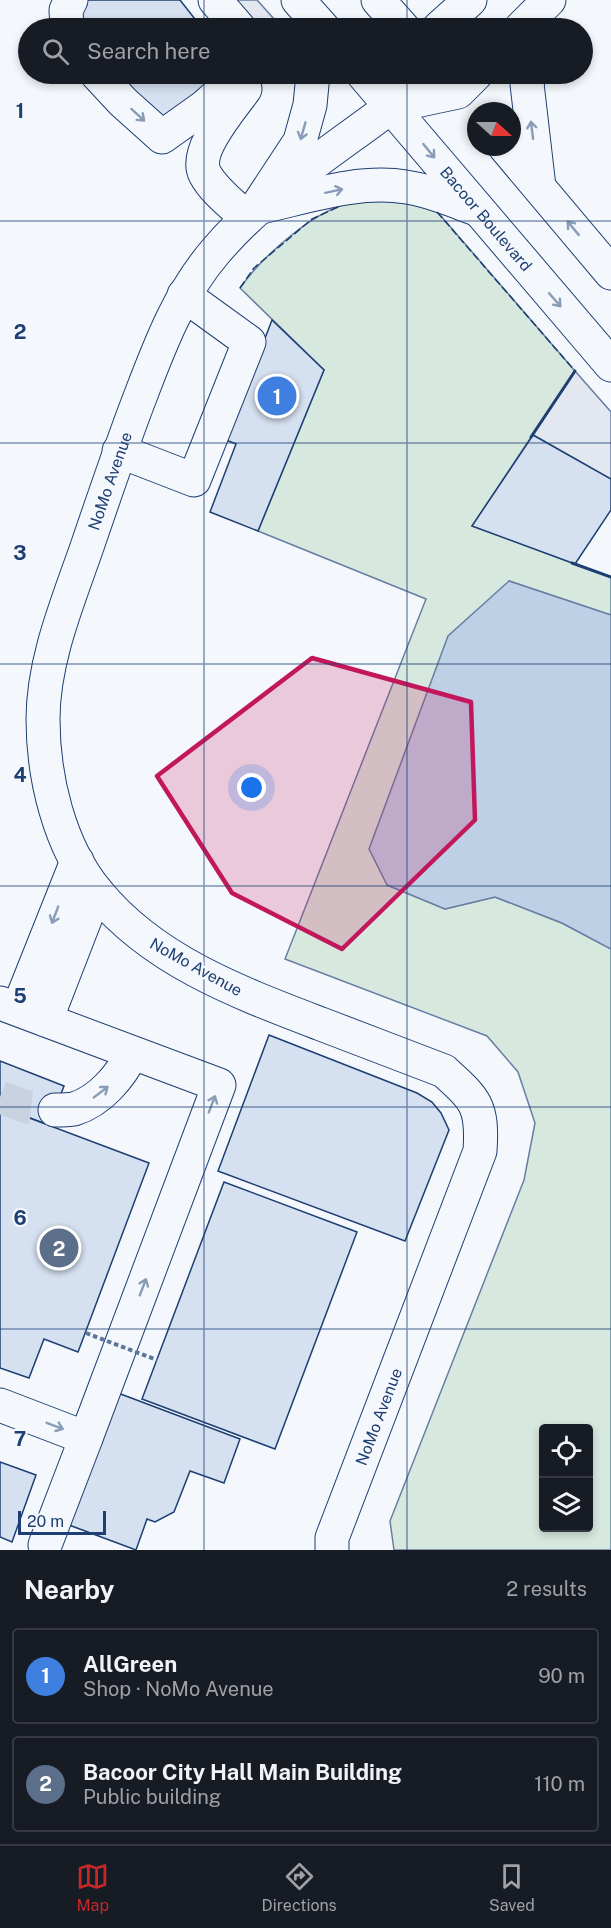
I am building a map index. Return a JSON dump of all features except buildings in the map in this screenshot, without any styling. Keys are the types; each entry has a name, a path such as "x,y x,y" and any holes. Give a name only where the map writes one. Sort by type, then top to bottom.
{"street":[{"path":"66,18 66,10 71,0"},
{"path":"215,0 230,18"},
{"path":"290,0 298,18"},
{"path":"298,0 314,18"},
{"path":"378,0 394,18"},
{"path":"450,18 470,0"},
{"path":"531,18 550,0"},
{"path":"546,18 550,0"},
{"path":"106,84 162,137 204,107 230,84"},
{"path":"248,84 210,138 204,158 204,172 220,193 251,213 344,189 381,185 407,187 476,209"},
{"path":"251,213 300,141 310,105 312,84"},
{"name":"Bacoor Boulevard","path":"372,84 611,365"},
{"name":"NoMo Avenue","path":"392,106 402,84"},
{"path":"527,84 539,187"},
{"name":"NoMo Avenue","path":"332,1550 332,1538 480,1151 482,1124 471,1096 444,1071 282,1009 215,979 140,936 96,891 77,861 61,826 50,789 44,752 43,716 48,672 60,626 119,451 161,343 184,295 214,253 251,213 392,106 463,88"},
{"path":"513,156 611,273"},
{"path":"119,451 194,480 249,342 184,295"},
{"path":"21,1011 77,861"},
{"path":"21,1011 96,891"},
{"path":"21,1011 219,1085 45,1545"},
{"path":"55,1110 74,1109 105,1092 127,1064 132,1053"},
{"path":"0,1405 86,1438"}],"path":[{"path":"86,1333 157,1360"}],"highlighted area":[{"path":"312,658 471,702 475,820 342,949 232,893 157,776"}],"shaded area":[{"path":"230,0 257,0 273,18 246,18"},
{"path":"384,201 428,201 575,371 472,526 611,577 611,615 509,581 387,885 445,909 495,897 562,923 611,949 611,1550 394,1550 390,1521 524,1180 535,1123 518,1072 487,1036 285,959 426,599 258,531 324,370 240,288 276,248 309,222 342,205"},
{"path":"575,371 611,412 611,479 533,435"}],"water":[{"path":"509,581 611,615 611,949 562,923 495,897 445,909 387,885 369,849 448,636"}],"tunnel":[{"path":"0,1097 27,1107 55,1110"}],"fence":[{"path":"240,288 254,268 312,219 338,207"},
{"path":"437,212 575,371"}],"wall":[{"path":"531,437 575,371"},
{"path":"572,563 611,577"}],"place":[{"name":"AllGreen","path":"277,396"},
{"name":"Bacoor City Hall Main Building","path":"59,1248"}]}
